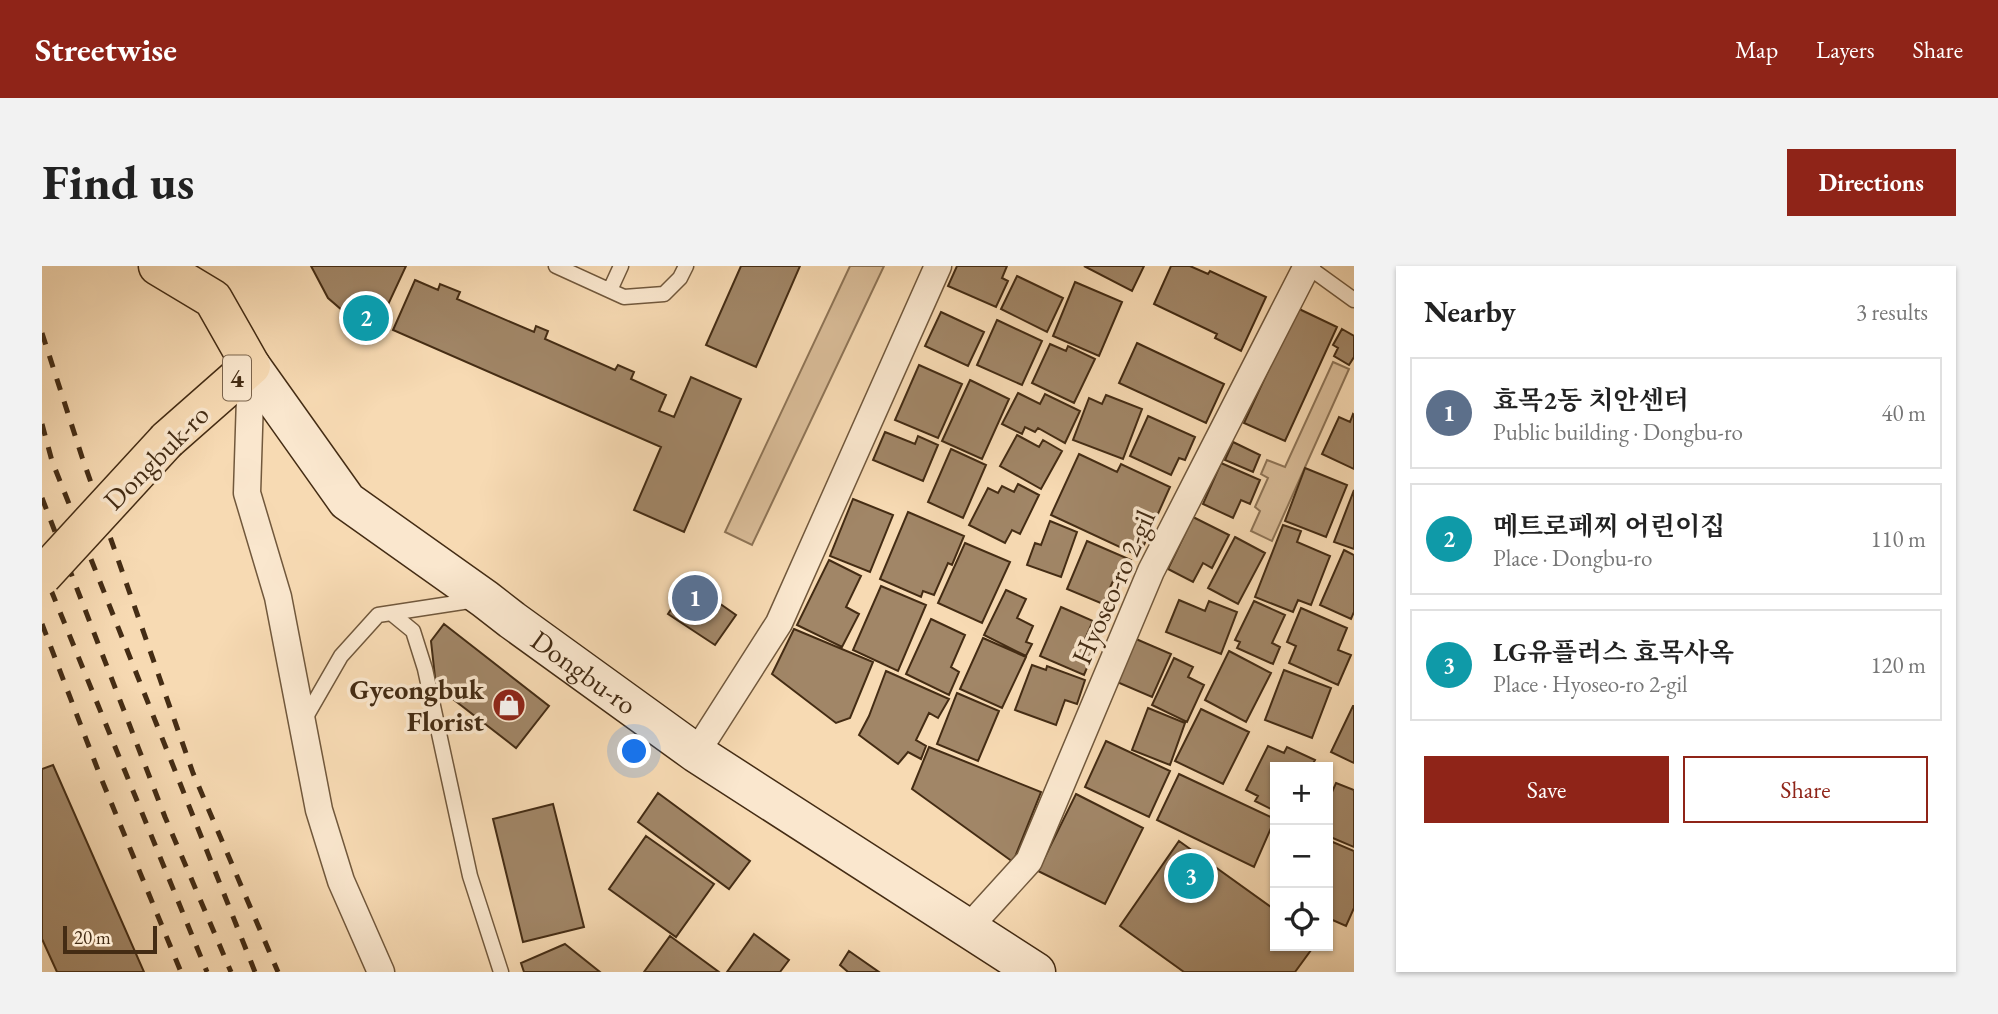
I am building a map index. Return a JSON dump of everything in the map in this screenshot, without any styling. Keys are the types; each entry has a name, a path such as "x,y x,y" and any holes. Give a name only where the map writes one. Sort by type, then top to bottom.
{"main road":[{"name":"4","path":"158,266 214,283 251,366"},
{"name":"Dongbu-ro","path":"251,366 347,501 485,598 696,753 1036,972"},
{"name":"Dongbuk-ro","path":"42,576 167,440 251,366"}],"street":[{"path":"696,753 779,623 938,266"},
{"name":"Hyoseo-ro 2-gil","path":"969,927 1029,861 1151,571 1307,266"},
{"path":"251,366 247,493 278,597 320,810 341,881 381,972"}],"lane":[{"path":"556,266 624,297 664,294 680,278 686,266"},
{"path":"610,290 621,266"},
{"path":"1307,266 1354,300"},
{"path":"302,723 341,656 378,615 485,598"},
{"path":"391,613 413,631 425,668 470,876 501,972"}],"shaded area":[{"path":"850,266 884,266 752,545 725,532"},
{"path":"1333,362 1349,369 1272,541 1251,531 1260,511 1255,507 1268,478 1261,474 1267,460 1285,467"}],"building":[{"path":"311,266 406,266 373,337 328,298"},
{"path":"741,266 800,266 756,367 706,345"},
{"path":"957,266 1007,266 1002,278 1008,281 996,307 948,286"},
{"path":"1084,266 1144,266 1132,291"},
{"path":"1171,266 1190,266 1208,274 1210,271 1266,297 1241,351 1215,338 1217,334 1154,304"},
{"path":"1017,276 1063,298 1047,332 1001,309"},
{"path":"415,280 438,290 440,284 460,292 457,299 534,332 536,326 548,331 545,339 615,370 618,365 634,372 631,379 666,395 659,411 674,417 691,377 741,399 684,532 634,510 661,447 393,330"},
{"path":"1075,282 1122,302 1099,356 1053,336"},
{"path":"1297,308 1337,327 1285,441 1244,423"},
{"path":"941,312 984,332 968,366 925,346"},
{"path":"997,320 1042,341 1022,385 977,365"},
{"path":"1342,329 1354,336 1354,357 1349,365 1334,356 1338,348 1333,345"},
{"path":"1137,343 1224,384 1206,423 1119,383"},
{"path":"1050,344 1066,351 1068,346 1095,359 1074,403 1032,383"},
{"path":"919,365 962,384 938,438 895,420"},
{"path":"970,380 1009,399 982,459 942,441"},
{"path":"1018,393 1040,404 1045,394 1080,411 1065,443 1038,428 1035,432 1025,427 1022,434 1002,424"},
{"path":"1106,395 1142,409 1123,459 1073,440 1089,398 1102,404"},
{"path":"1353,414 1354,469 1322,454 1339,417 1350,422"},
{"path":"1148,416 1195,437 1185,460 1179,458 1171,475 1130,456"},
{"path":"885,432 915,444 918,436 938,445 923,481 873,460"},
{"path":"1017,435 1039,447 1043,440 1062,451 1041,489 1000,466"},
{"path":"1233,442 1260,455 1253,472 1225,460"},
{"path":"951,449 986,465 963,518 928,502"},
{"path":"1079,454 1117,472 1121,464 1170,487 1139,556 1051,515"},
{"path":"1221,463 1260,480 1250,504 1241,500 1233,518 1203,504"},
{"path":"1305,468 1347,485 1326,537 1285,521"},
{"path":"1018,484 1039,495 1020,534 1012,530 1005,543 969,525 988,488 998,493 1002,486 1014,492"},
{"path":"1354,490 1354,549 1334,542"},
{"path":"853,499 893,515 870,572 830,556"},
{"path":"908,512 964,536 952,565 948,563 934,595 923,591 921,597 880,579"},
{"path":"1193,517 1229,535 1212,568 1203,563 1193,582 1168,569"},
{"path":"1050,521 1077,532 1061,577 1027,565 1035,543 1041,545"},
{"path":"1283,525 1301,531 1297,542 1330,556 1311,605 1298,600 1293,612 1255,597"},
{"path":"1235,537 1265,553 1238,604 1208,588"},
{"path":"1087,541 1131,560 1121,584 1113,581 1103,604 1067,589"},
{"path":"965,543 1010,562 982,623 938,603"},
{"path":"1344,550 1354,555 1354,612 1351,619 1320,605"},
{"path":"829,560 861,576 846,607 859,614 842,647 797,625"},
{"path":"689,582 736,615 715,645 668,614"},
{"path":"881,586 926,605 898,671 853,650"},
{"path":"1006,590 1026,599 1017,618 1033,626 1026,642 1032,644 1026,656 984,635"},
{"path":"1179,600 1205,611 1209,601 1237,612 1221,654 1166,632"},
{"path":"1254,601 1285,615 1272,643 1280,647 1273,664 1237,648 1240,642 1235,640"},
{"path":"1061,607 1093,621 1082,646 1094,651 1084,675 1040,656"},
{"path":"1301,608 1347,628 1338,650 1351,655 1338,685 1289,663 1296,646 1287,642"},
{"path":"931,619 965,635 951,667 959,672 949,695 906,674"},
{"path":"444,624 549,706 516,748 436,686 431,641"},
{"path":"794,629 873,662 850,718 836,723 772,674"},
{"path":"983,638 1026,657 1002,708 960,689"},
{"path":"1136,639 1171,654 1152,697 1117,682"},
{"path":"1229,651 1271,673 1246,722 1205,700"},
{"path":"1174,658 1193,667 1188,677 1204,685 1187,722 1152,705"},
{"path":"1032,665 1046,670 1047,666 1085,680 1077,704 1065,700 1056,725 1015,710"},
{"path":"1284,670 1331,688 1312,738 1265,720"},
{"path":"886,671 949,699 938,718 929,713 916,740 926,746 921,759 908,752 898,764 859,735"},
{"path":"957,693 999,711 978,761 937,744"},
{"path":"1354,706 1354,763 1331,752"},
{"path":"1148,708 1185,723 1170,765 1132,750"},
{"path":"1201,709 1249,732 1223,784 1175,761"},
{"path":"1106,741 1170,771 1149,817 1085,787"},
{"path":"1268,746 1284,753 1287,747 1315,760 1270,762 1270,808 1255,801 1258,796 1246,790"},
{"path":"929,747 1041,792 1013,862 912,789"},
{"path":"53,765 144,972 57,972 42,939 42,769"},
{"path":"1179,774 1270,817 1270,830 1254,867 1157,820"},
{"path":"1336,783 1354,790 1354,847 1333,838 1333,790"},
{"path":"658,793 750,861 729,889 638,822"},
{"path":"1076,794 1143,828 1105,904 1038,871"},
{"path":"553,804 584,927 523,942 493,819"},
{"path":"646,836 714,884 676,937 609,889"},
{"path":"1179,841 1270,906 1270,951 1310,951 1295,972 1184,972 1120,926"},
{"path":"1333,842 1354,851 1354,908 1346,926 1333,920"},
{"path":"754,934 789,960 780,972 727,972"},
{"path":"670,936 719,972 644,972"},
{"path":"565,944 600,972 524,972 521,963"},
{"path":"849,951 879,972 848,972 840,965"}],"railway":[{"path":"42,333 82,457 193,773 278,972"},
{"path":"42,424 52,461 255,972"},
{"path":"42,498 165,817 231,972"},
{"path":"42,568 207,972"},
{"path":"42,624 101,778 181,972"}],"place":[{"name":"메트로페찌 어린이집","path":"366,318"},
{"name":"효목2동 치안센터","path":"695,598"},
{"name":"Gyeongbuk Florist","path":"509,705"},
{"name":"LG유플러스 효목사옥","path":"1191,876"}]}
